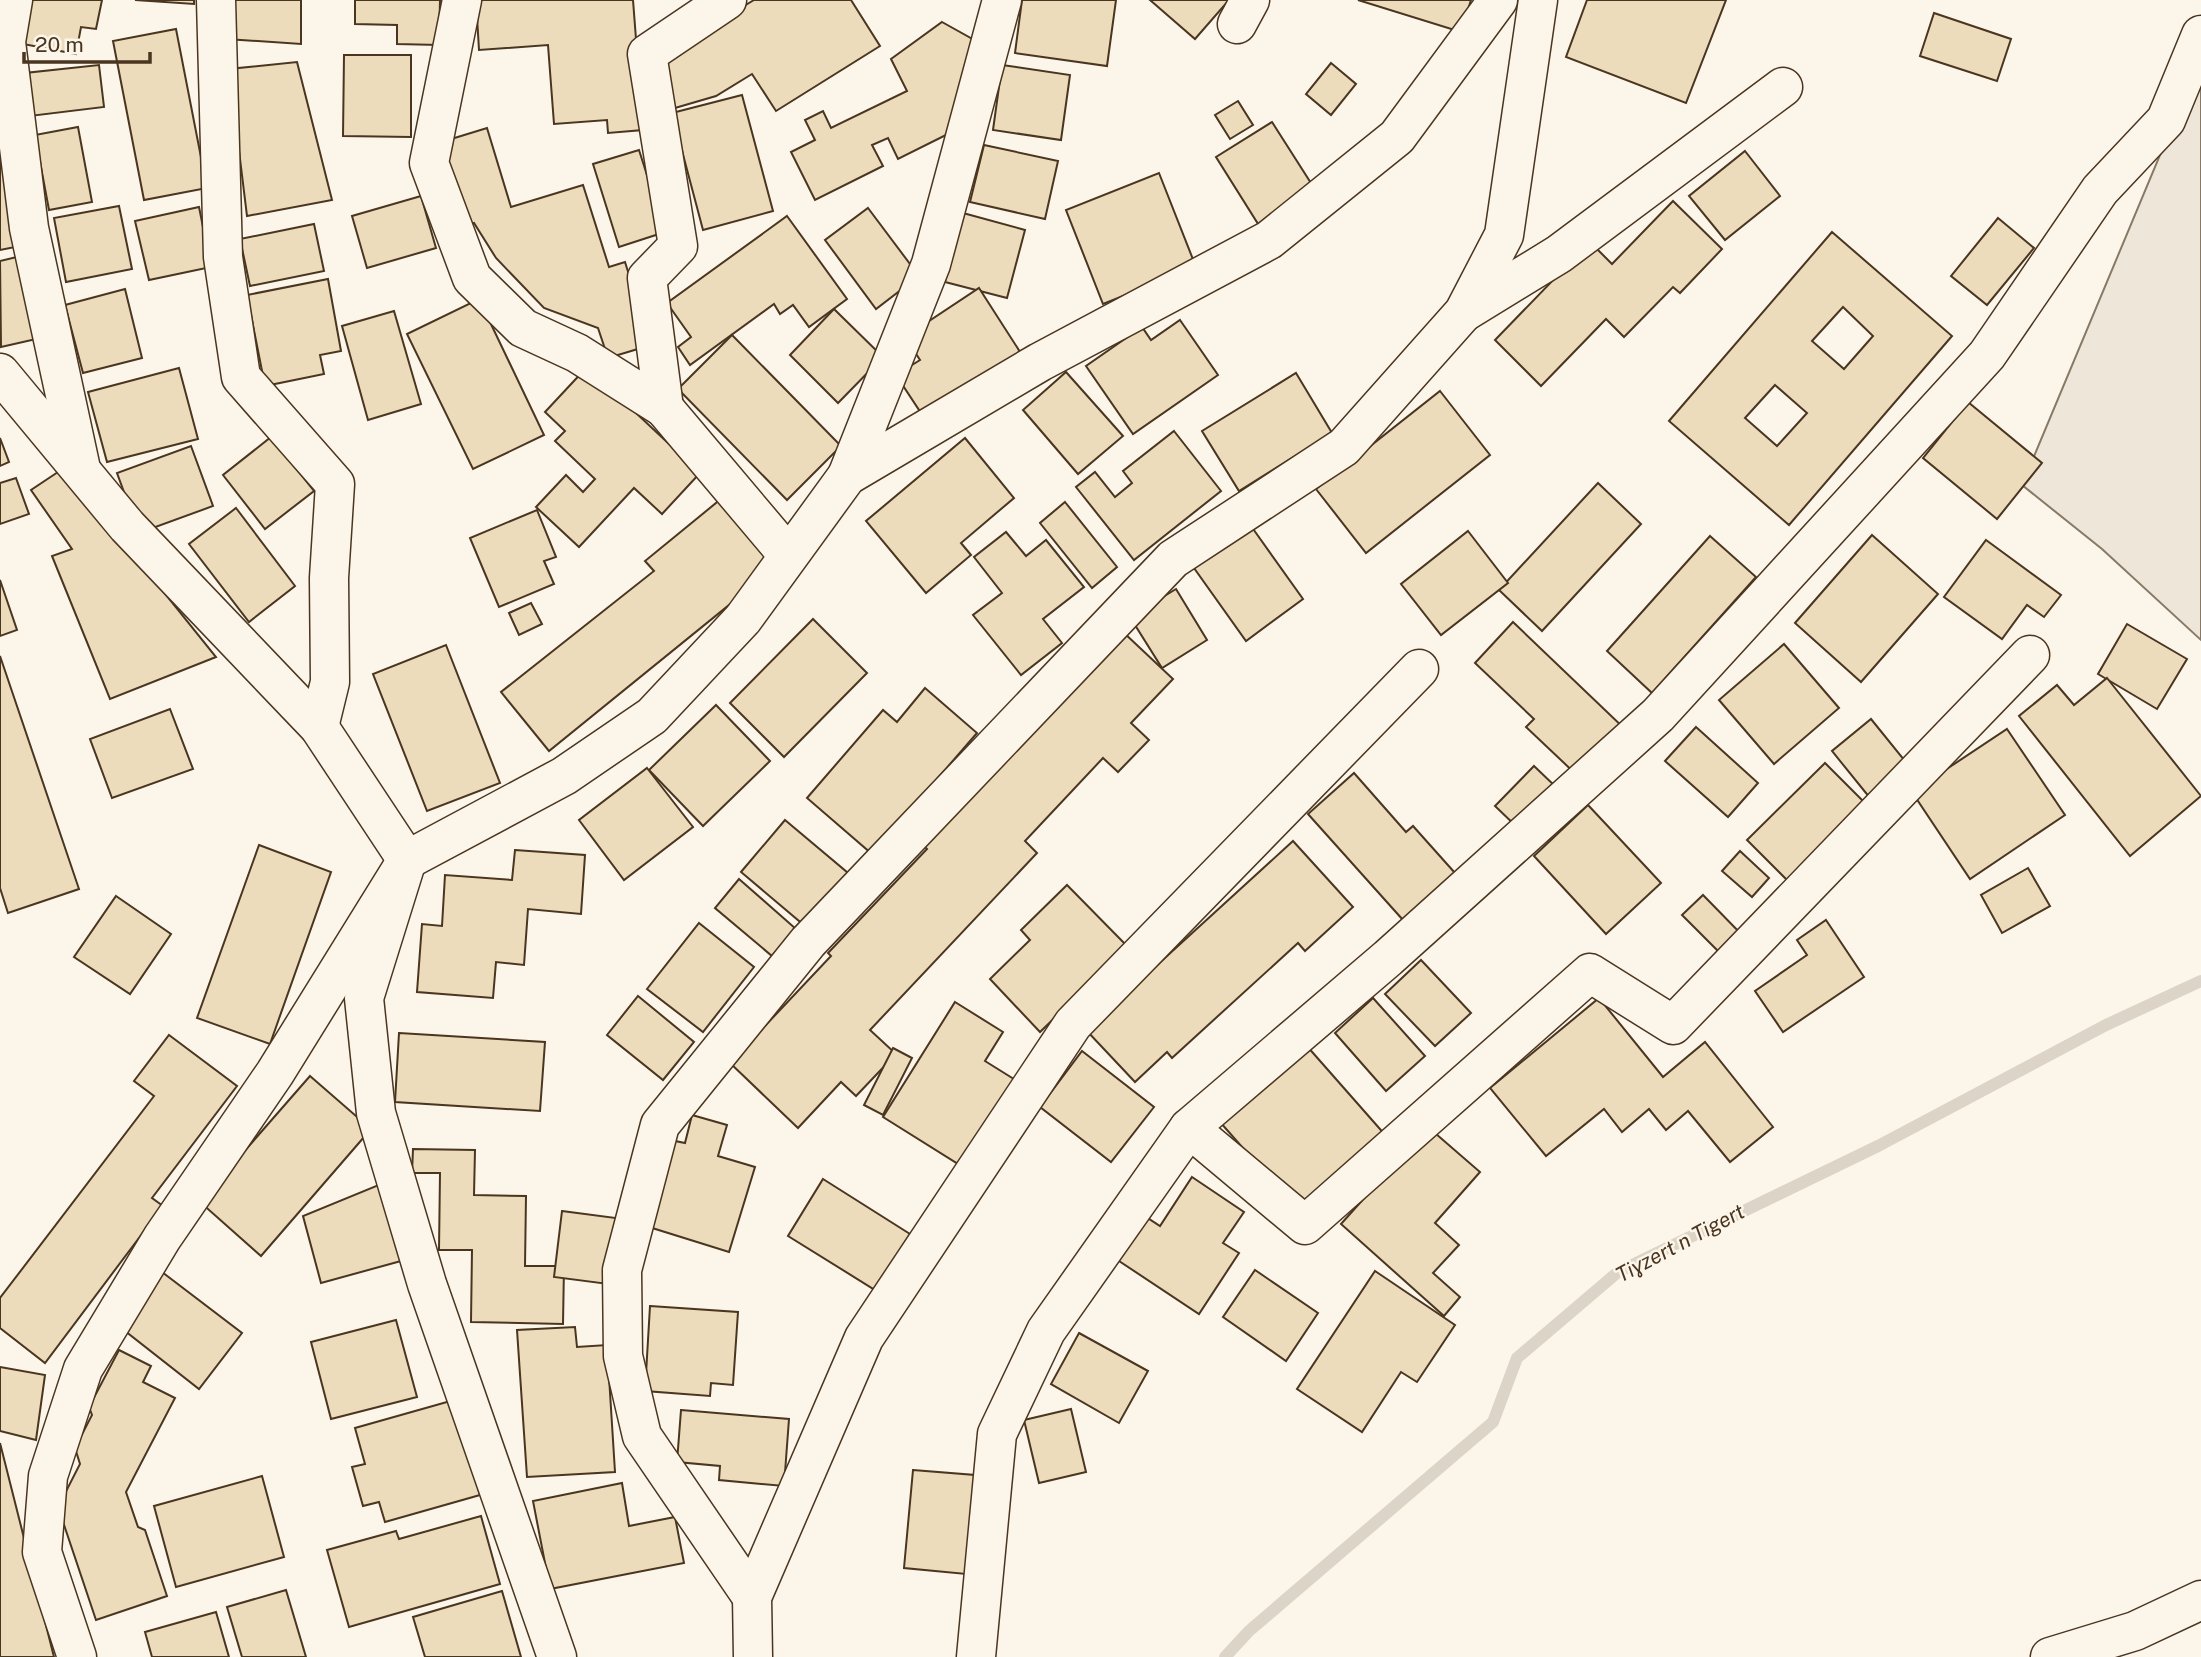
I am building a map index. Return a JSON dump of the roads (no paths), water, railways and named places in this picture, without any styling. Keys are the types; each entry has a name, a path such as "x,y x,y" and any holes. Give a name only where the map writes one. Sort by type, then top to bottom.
{"street":[{"path":"13,0 6,42 29,228 83,474"},
{"path":"216,0 223,257 241,377 334,484 328,578 330,682 319,727"},
{"path":"462,0 429,163 472,278 523,328 577,353 664,408 788,555"},
{"path":"664,408 647,278 678,246 647,54 727,0"},
{"path":"77,1657 42,1552 48,1476 83,1369 162,1238 275,1073 407,860 564,776 652,716 743,619 847,476 931,264 1002,0"},
{"path":"847,476 1040,362 1269,240 1397,137 1498,0"},
{"path":"752,1597 642,1436 623,1356 622,1270 660,1125 808,942 1173,559 1344,447 1464,312 1504,235 1538,0"},
{"path":"976,1657 997,1434 1046,1331 1189,1128 1388,958 1658,715 1987,355 2100,190 2166,120 2201,36"},
{"path":"1464,312 1559,254 1783,87"},
{"path":"0,373 127,526 319,727 407,860"},
{"path":"1189,1128 1305,1225 1590,973 1673,1026 2031,655"},
{"path":"752,1657 752,1597 864,1338 1073,1024 1419,669"},
{"path":"407,860 364,998 376,1114 427,1284 557,1657"},
{"path":"2050,1657 2135,1631 2201,1600"}],"waterway":[{"name":"Tiɣzert n Tigert","path":"1225,1657 1249,1631 1493,1422 1517,1358 1618,1272 1878,1146 2106,1025 2201,981"}]}
